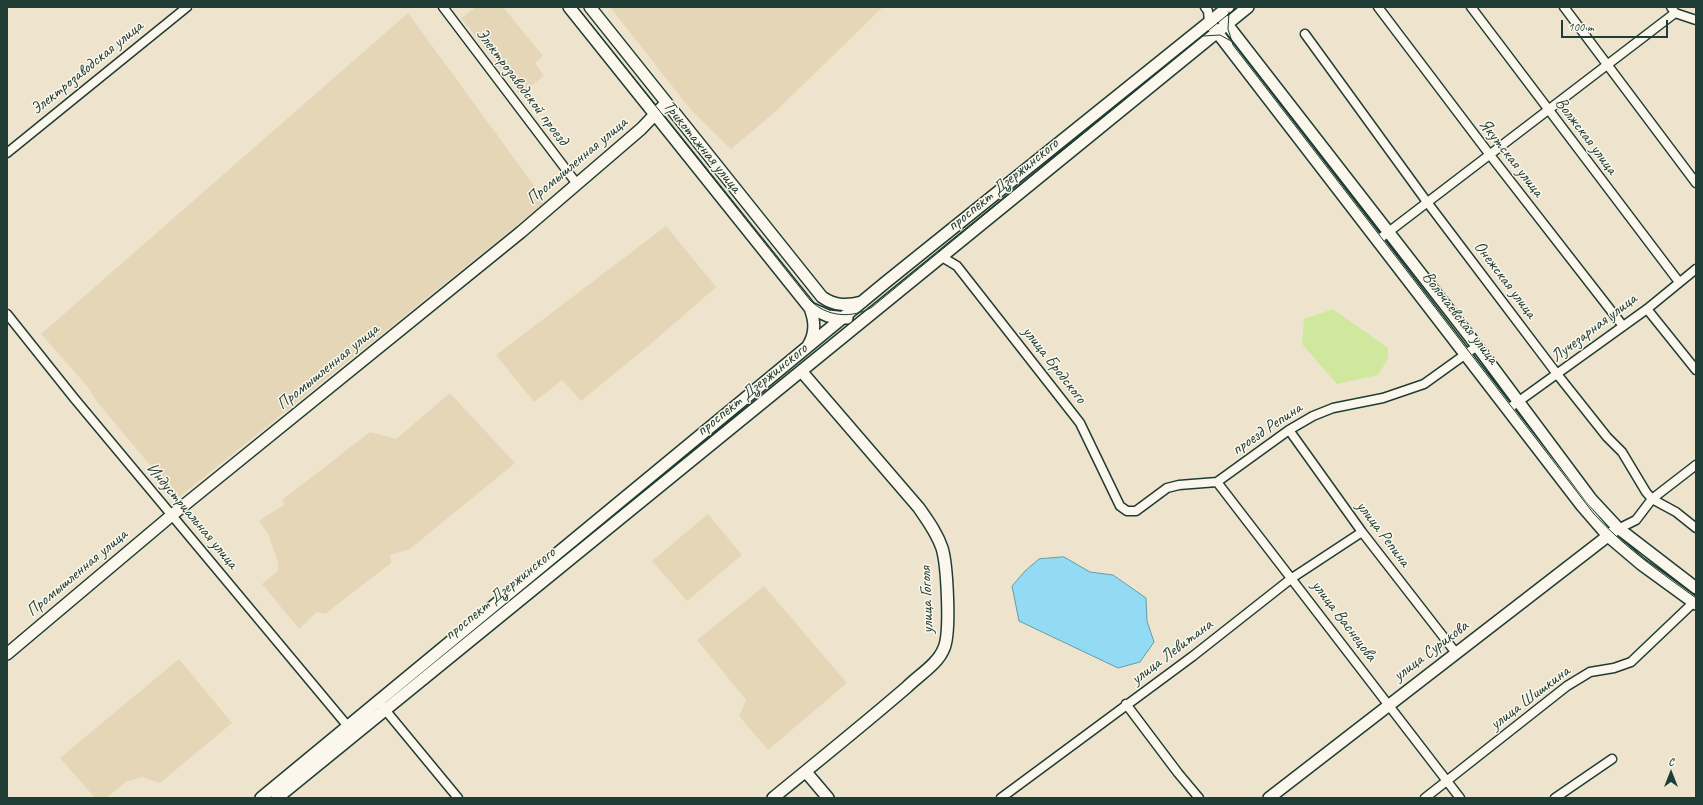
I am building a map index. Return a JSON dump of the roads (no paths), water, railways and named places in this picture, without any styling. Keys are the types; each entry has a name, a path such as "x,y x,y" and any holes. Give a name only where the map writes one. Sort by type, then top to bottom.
{"main road":[{"name":"Трикотажная улица","path":"569,7 810,308"},
{"name":"Трикотажная улица","path":"590,7 822,297"},
{"name":"проспект Дзержинского","path":"261,798 352,731 386,711 482,630 802,372 1248,7"},
{"name":"проспект Дзержинского","path":"277,798 352,731 378,702 863,302 1207,13 1224,10"},
{"name":"Волочаевская улица","path":"1224,10 1227,24 1477,346 1512,406 1582,506 1613,532 1696,588"},
{"name":"Волочаевская улица","path":"1207,13 1217,32 1466,354 1512,406"},
{"name":"Промышленная улица","path":"7,654 172,515 410,323 577,184 655,116 666,103"},
{"path":"822,297 828,301 841,305 863,302"},
{"path":"817,359 828,331 828,316 822,297"},
{"path":"810,308 828,316 854,319 875,312"},
{"path":"806,349 813,337 814,323 810,308"},
{"name":"улица Гоголя","path":"773,798 806,772 938,659 945,647 948,608 942,549 936,533 919,508 802,372"},
{"name":"Волочаевская улица","path":"1613,532 1641,564 1695,603"},
{"name":"улица Сурикова","path":"1268,798 1613,532"},
{"path":"806,772 828,798"}],"street":[{"name":"Электрозаводская улица","path":"7,153 187,7"},
{"name":"Электрозаводской проезд","path":"444,7 577,184"},
{"name":"Якутская улица","path":"1378,7 1490,155 1623,326"},
{"name":"Волжская улица","path":"1471,7 1679,282"},
{"path":"1564,7 1696,183"},
{"path":"1378,240 1607,66 1673,10 1696,20"},
{"name":"Онежская улица","path":"1305,34 1427,202 1557,374 1622,452 1646,492 1652,499 1676,512 1696,528"},
{"name":"улица Бродского","path":"942,257 957,266 1080,423 1120,506 1127,511 1136,511 1167,488 1179,485 1217,482"},
{"name":"Лучезарная улица","path":"1512,406 1646,309 1696,269"},
{"path":"1646,309 1696,370"},
{"name":"Индустриальная улица","path":"7,314 74,398 352,731"},
{"name":"проезд Репина","path":"1217,482 1289,430 1313,416 1333,408 1382,398 1424,384 1477,346"},
{"name":"улица Репина","path":"1289,430 1362,532 1456,653"},
{"path":"1613,532 1636,520 1652,499 1696,465"},
{"name":"улица Васнецова","path":"1217,482 1460,798"},
{"name":"улица Левитана","path":"1001,798 1126,704 1193,656 1292,578 1362,532"},
{"name":"улица Шишкина","path":"1425,798 1567,686 1590,672 1614,668 1631,662 1695,603"},
{"path":"378,702 458,798"},
{"path":"1126,704 1178,773 1199,798"},
{"path":"1555,798 1612,759"}],"water":[{"path":"1064,557 1090,572 1113,575 1146,598 1147,621 1154,642 1140,662 1118,668 1019,621 1012,586 1025,571 1039,559"}],"tram line":[{"path":"577,7 810,300 816,306 824,310 832,313 848,315 865,311 872,307 1237,7"},
{"path":"1229,12 1228,29 1233,45 1594,514 1630,548 1696,598"},
{"path":"1203,36 1220,35 1231,41"}]}
